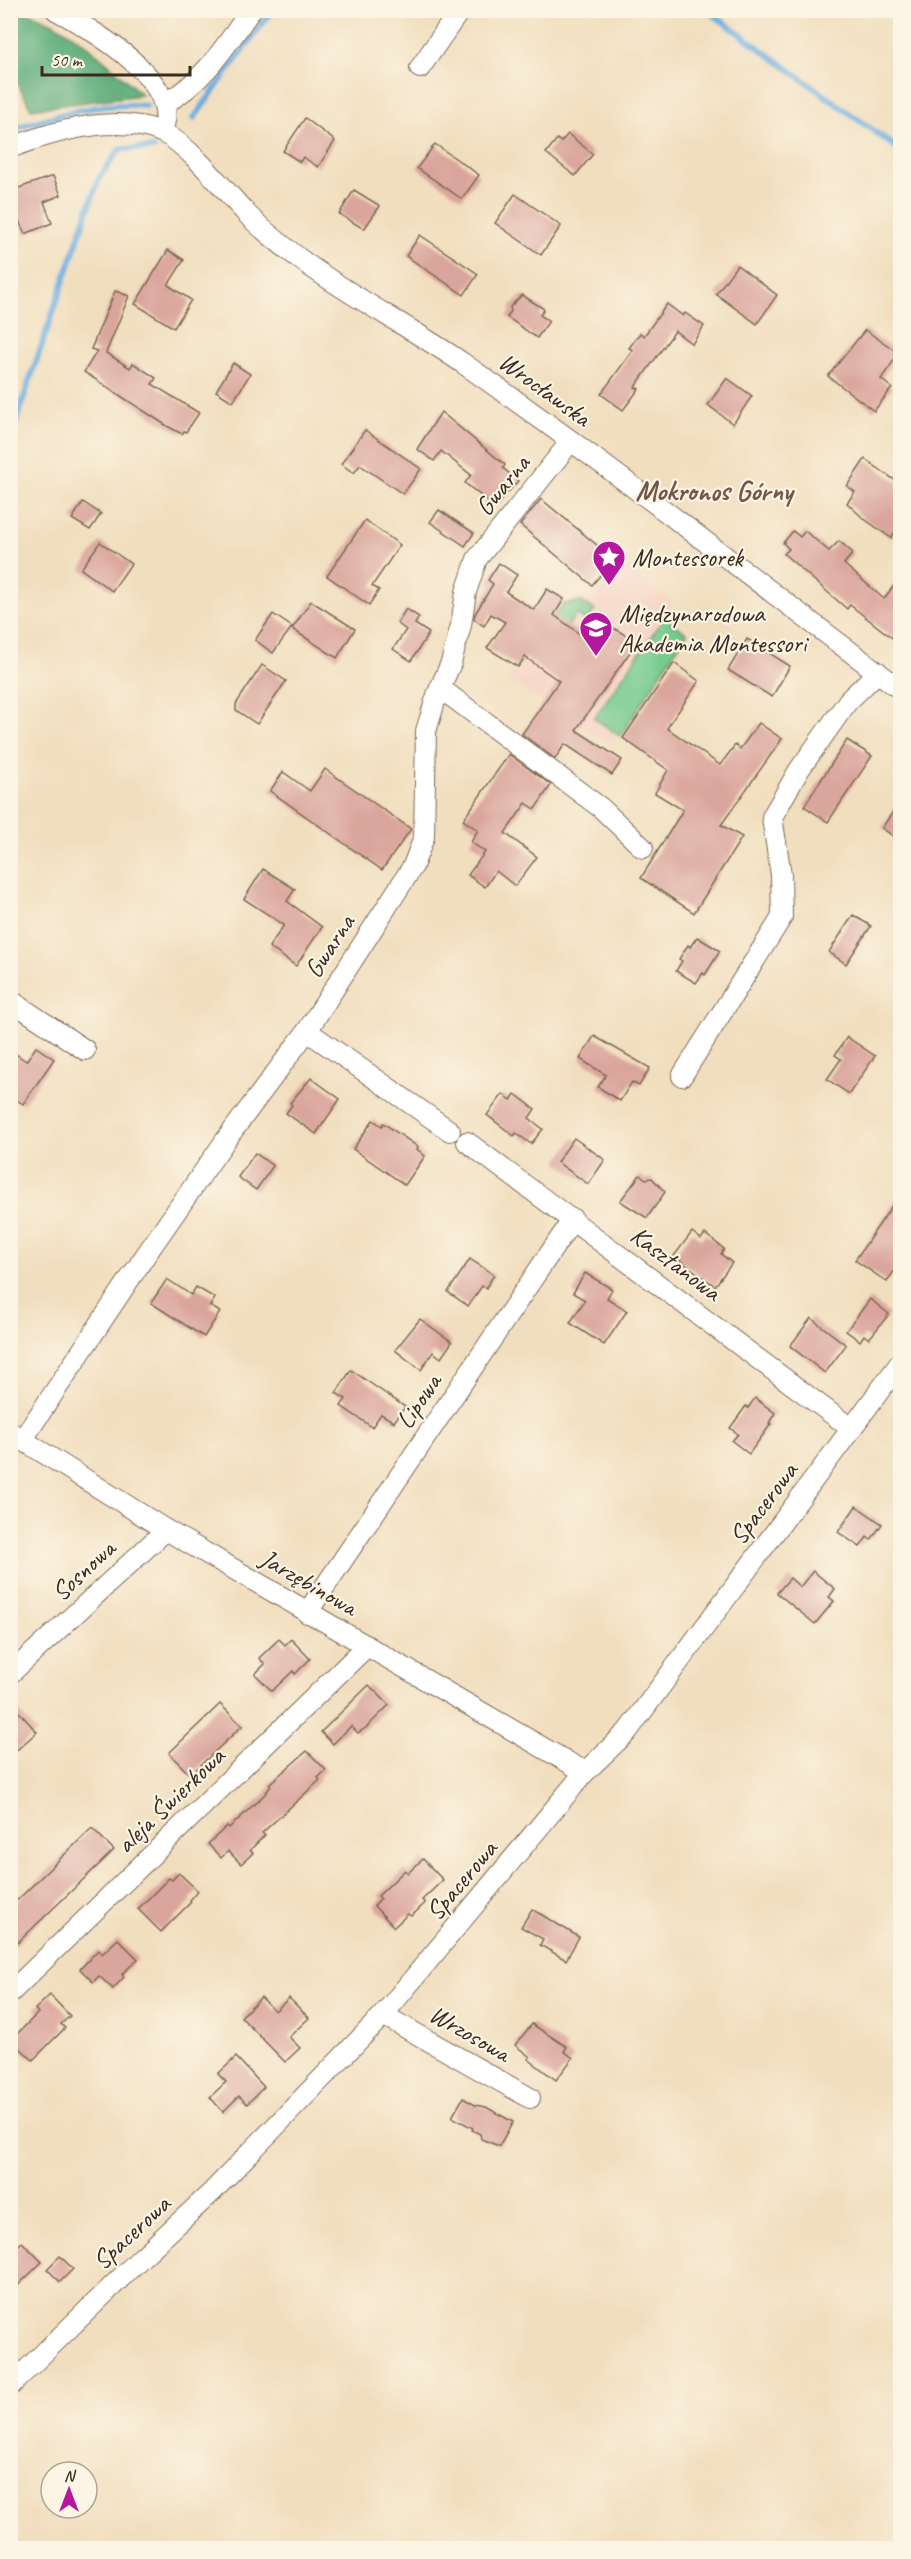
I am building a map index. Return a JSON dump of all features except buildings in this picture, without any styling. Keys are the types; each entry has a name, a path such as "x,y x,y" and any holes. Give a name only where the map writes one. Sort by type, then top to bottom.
{"street":[{"path":"10,148 30,140 95,126 140,126 161,132 166,122 165,103 160,93 129,59 99,35 56,10"},
{"path":"165,103 182,94 210,67 251,10"},
{"path":"420,68 460,10"},
{"name":"Wrocławska","path":"161,132 176,141 248,216 305,263 455,358 571,441 900,689"},
{"name":"Gwarna","path":"17,1436 225,1141 307,1031 413,866 424,837 426,731 451,663 461,625 466,592 477,559 571,441"},
{"path":"682,1076 782,917 782,875 772,817 799,770 848,701 878,672"},
{"path":"440,688 601,808 643,848"},
{"path":"10,1000 85,1050"},
{"path":"307,1031 450,1131"},
{"name":"Kasztanowa","path":"467,1142 852,1429"},
{"name":"Lipowa","path":"307,1612 573,1219"},
{"name":"Spacerowa","path":"10,2386 220,2184 383,2015 585,1772 627,1732 900,1364"},
{"name":"Jarzębinowa","path":"17,1436 166,1530 585,1772"},
{"name":"Sosnowa","path":"10,1674 166,1530"},
{"name":"aleja Świerkowa","path":"10,1993 367,1646"},
{"name":"Wrzosowa","path":"383,2015 530,2098"}],"shaded area":[{"name":"Międzynarodowa Akademia Montessori","path":"620,564 674,602 662,616 682,634 612,746 509,680 564,603 593,599"}],"green space":[{"path":"10,11 28,13 46,19 64,29 98,55 142,95 31,109 11,71"},
{"path":"581,602 595,610 587,621 576,614 540,666 526,657 564,604"},
{"path":"664,618 687,633 620,736 594,718"}],"waterway":[{"path":"194,118 272,10"},
{"path":"707,10 900,150"},
{"path":"10,130 60,115 95,108 146,106"},
{"path":"10,443 99,178 120,149 154,148"}],"place":[{"name":"Montessorek","path":"609,586"},
{"name":"Międzynarodowa Akademia Montessori","path":"596,657"}],"district":[{"name":"Mokronos Górny","path":"714,490"}]}
